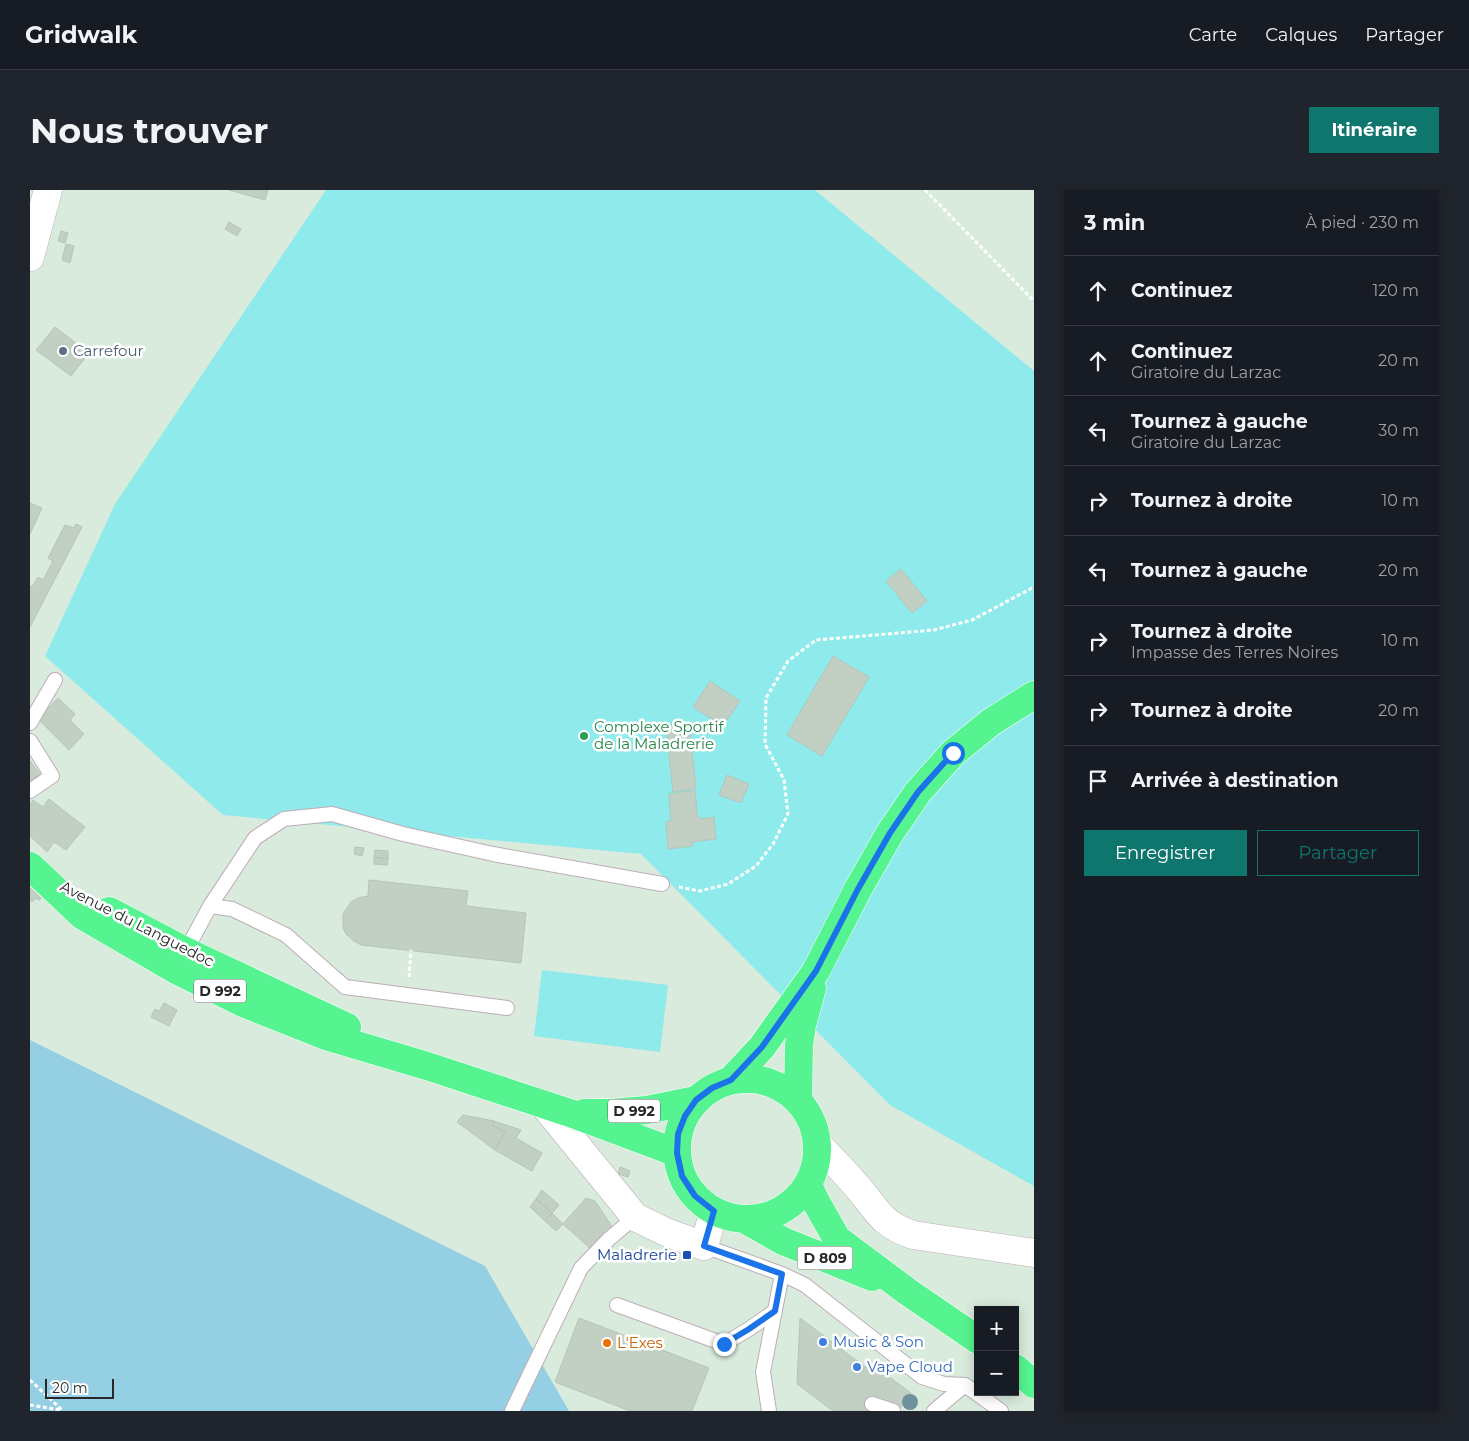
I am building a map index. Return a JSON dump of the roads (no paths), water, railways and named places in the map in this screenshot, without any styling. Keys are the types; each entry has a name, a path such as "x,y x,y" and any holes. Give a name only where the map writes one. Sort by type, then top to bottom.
{"main road":[{"path":"731,1080 762,1047 816,971 858,889 890,833 918,792 953,753 991,722 1034,695"},
{"name":"Avenue du Languedoc","path":"33,869 181,960 307,1007 427,1066 570,1113 677,1153"},
{"path":"798,1100 799,1045 802,1025 816,971"},
{"path":"755,1079 778,1086 798,1100 808,1113 815,1129 818,1145 816,1167 810,1181 796,1200 781,1211 763,1218 744,1219 729,1217 714,1211 695,1196 682,1176 677,1153 678,1134 685,1116 696,1100 712,1088 731,1080 755,1079"},
{"name":"Avenue du Languedoc","path":"570,1113 611,1113 647,1110 696,1100"},
{"name":"D 809","path":"810,1181 816,1202 837,1239 908,1292 974,1337"},
{"name":"D 809","path":"744,1219 783,1241 908,1292"},
{"path":"1019,1371 1034,1384"}],"street":[{"path":"30,257 36,227 48,190"},
{"path":"543,1104 635,1217 668,1234 704,1246 714,1211"},
{"path":"818,1145 855,1183 882,1219 896,1229 913,1235 1034,1253"},
{"path":"810,1181 855,1183"}],"lane":[{"path":"30,723 55,680"},
{"path":"30,741 52,776 30,791"},
{"path":"181,960 210,906 255,838 284,819 332,814 403,834 492,854 662,884"},
{"path":"210,906 232,909 286,935 345,987 508,1008"},
{"path":"512,1411 581,1268 609,1239 635,1217"},
{"path":"704,1246 782,1274 805,1285 922,1377 944,1384 965,1385 1001,1411"},
{"path":"769,1411 763,1372 782,1274"},
{"path":"617,1305 724,1344 775,1311"},
{"path":"934,1411 965,1385"},
{"path":"872,1404 893,1411"}],"place":[{"name":"Carrefour","path":"63,351"},
{"name":"Complexe Sportif de la Maladrerie","path":"584,736"},
{"name":"Maladrerie","path":"687,1255"},
{"name":"Music & Son","path":"823,1342"},
{"name":"L'Exes","path":"607,1343"},
{"name":"Vape Cloud","path":"857,1367"}]}
